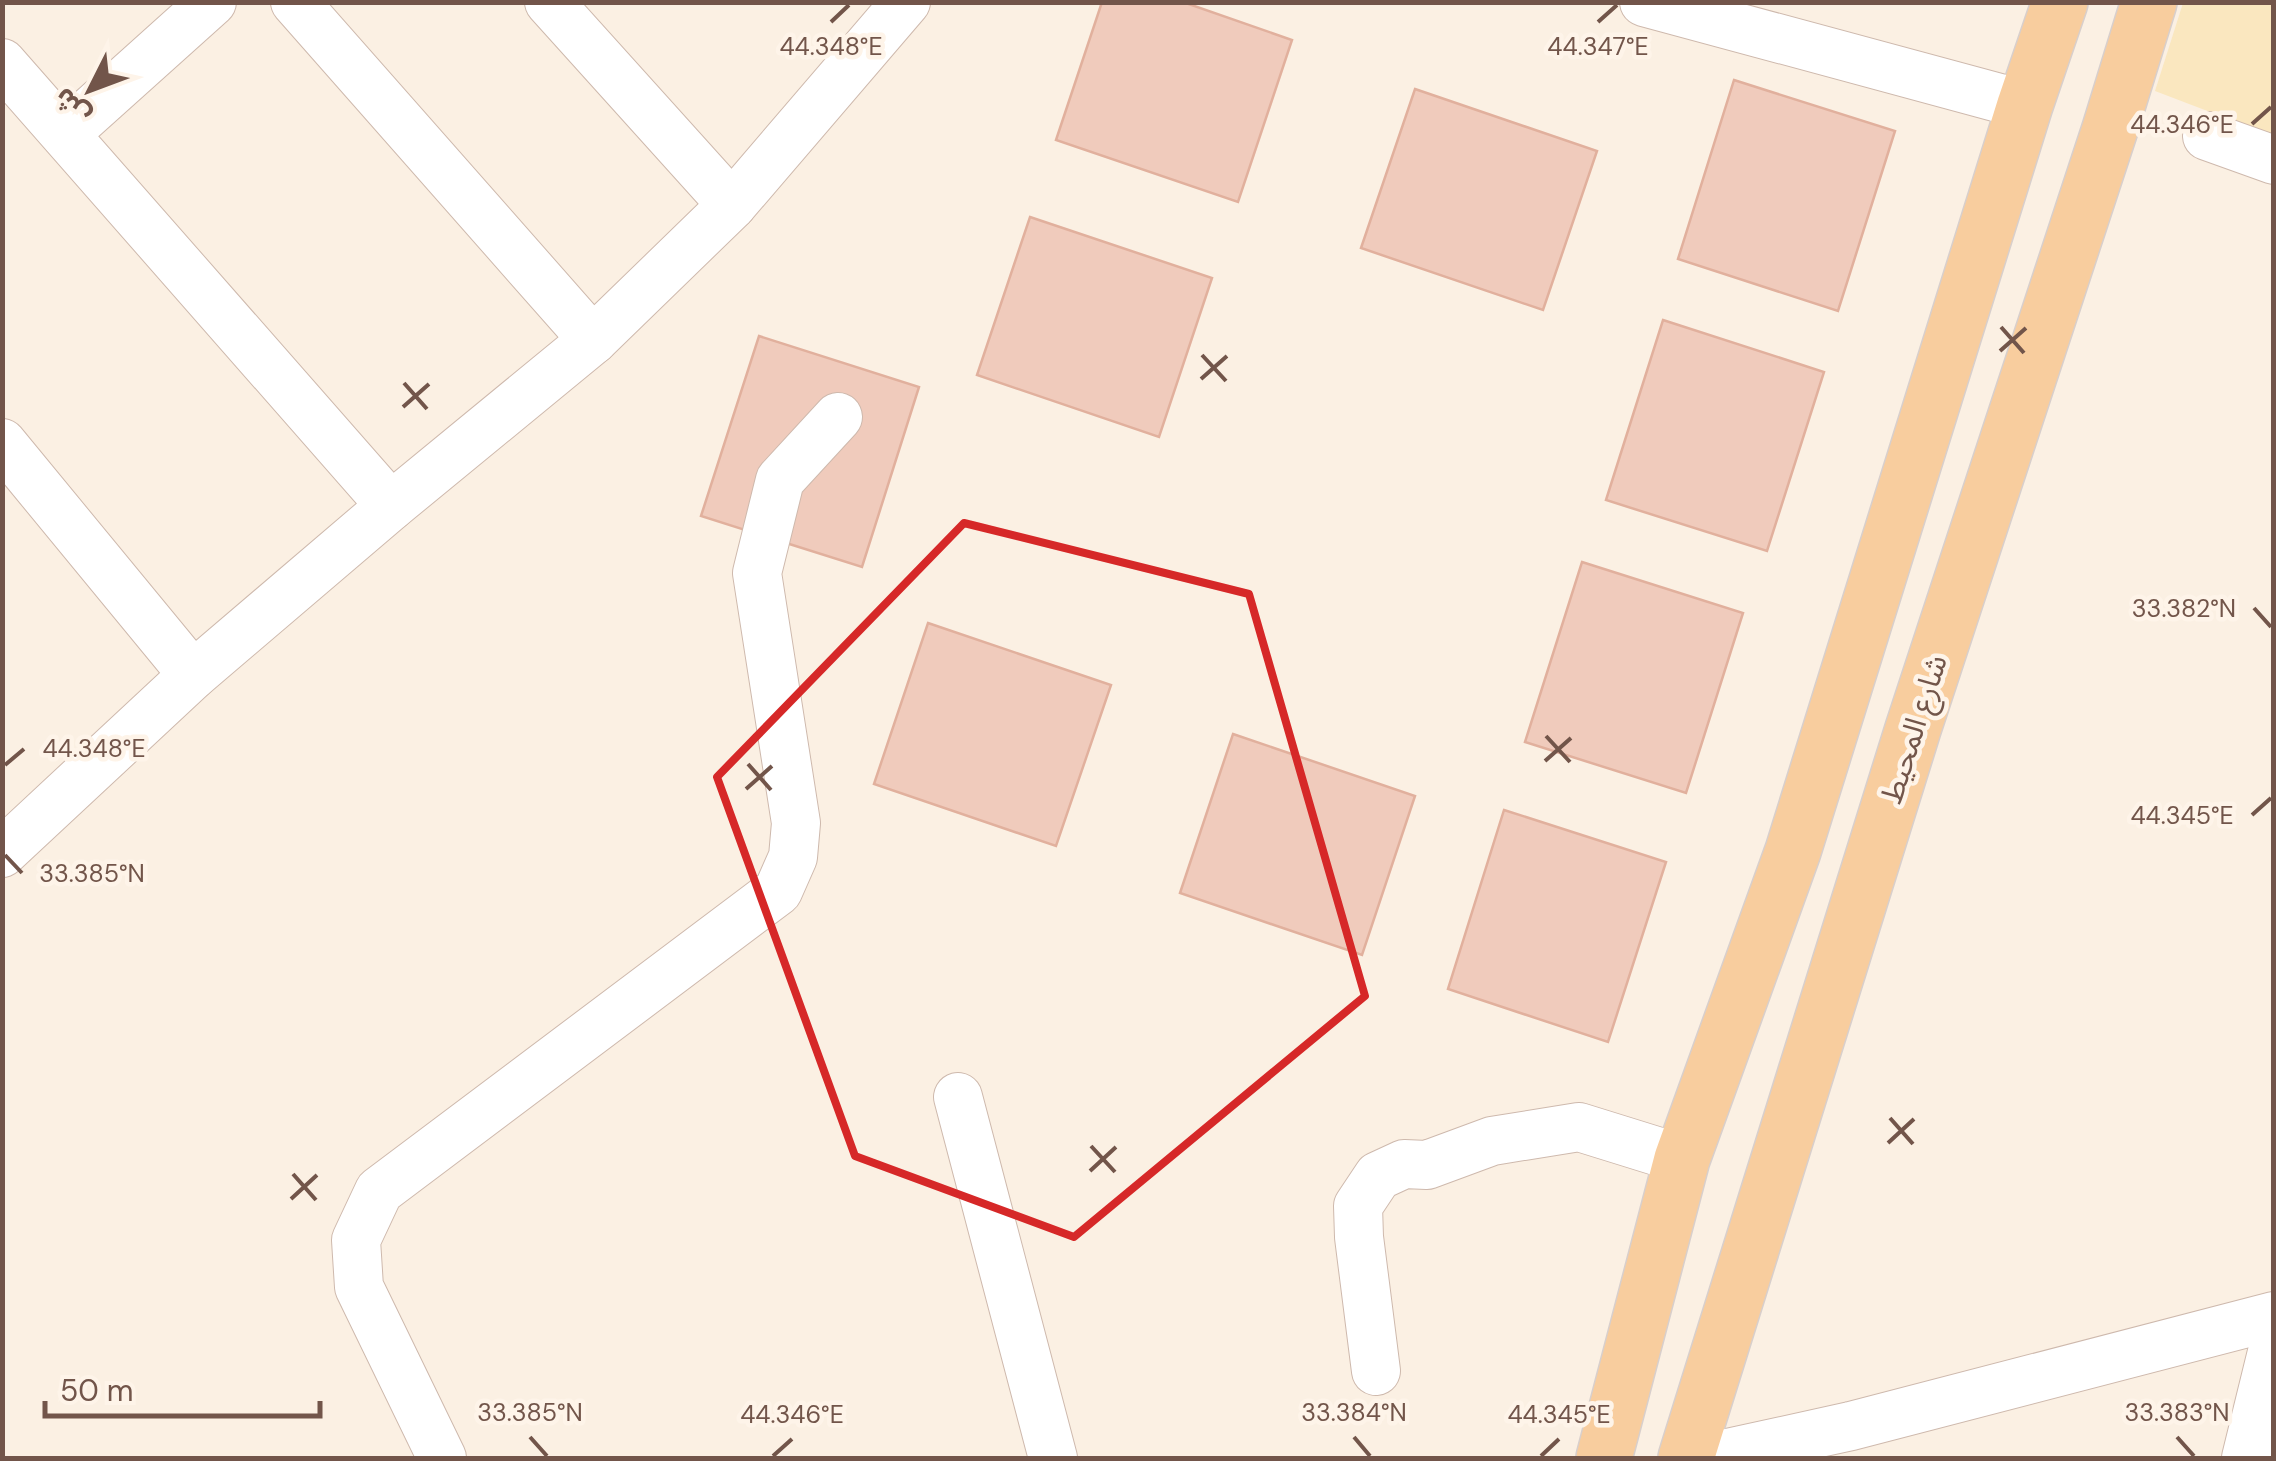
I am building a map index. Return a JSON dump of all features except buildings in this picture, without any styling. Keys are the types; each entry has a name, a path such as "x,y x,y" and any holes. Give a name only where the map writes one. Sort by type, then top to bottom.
{"main road":[{"path":"1604,1458 1682,1159 1793,851 2060,2"},
{"name":"شارع المحيط","path":"1686,1458 1913,730 2149,2"}],"street":[{"path":"64,134 212,2"},
{"path":"295,2 593,340"},
{"path":"549,2 732,205"},
{"path":"4,849 193,676 593,340 732,205 906,2"},
{"path":"1644,2 1698,10 2025,106"},
{"path":"2,63 391,506"},
{"path":"2207,136 2274,160"},
{"path":"442,1458 358,1286 356,1240 379,1191 778,891 793,857 796,823 757,574 780,480 838,418"},
{"path":"2,444 193,676"},
{"path":"958,1097 1053,1458"},
{"path":"1376,1371 1358,1206 1378,1176 1404,1164 1428,1165 1492,1140 1580,1126 1682,1159"},
{"path":"1705,1458 1851,1426 2274,1316"},
{"path":"2246,1458 2274,1344"}],"highlighted area":[{"path":"964,523 1249,594 1365,996 1074,1237 855,1156 717,777"}],"sand":[{"path":"2183,3 2273,3 2273,136 2155,91"}]}
